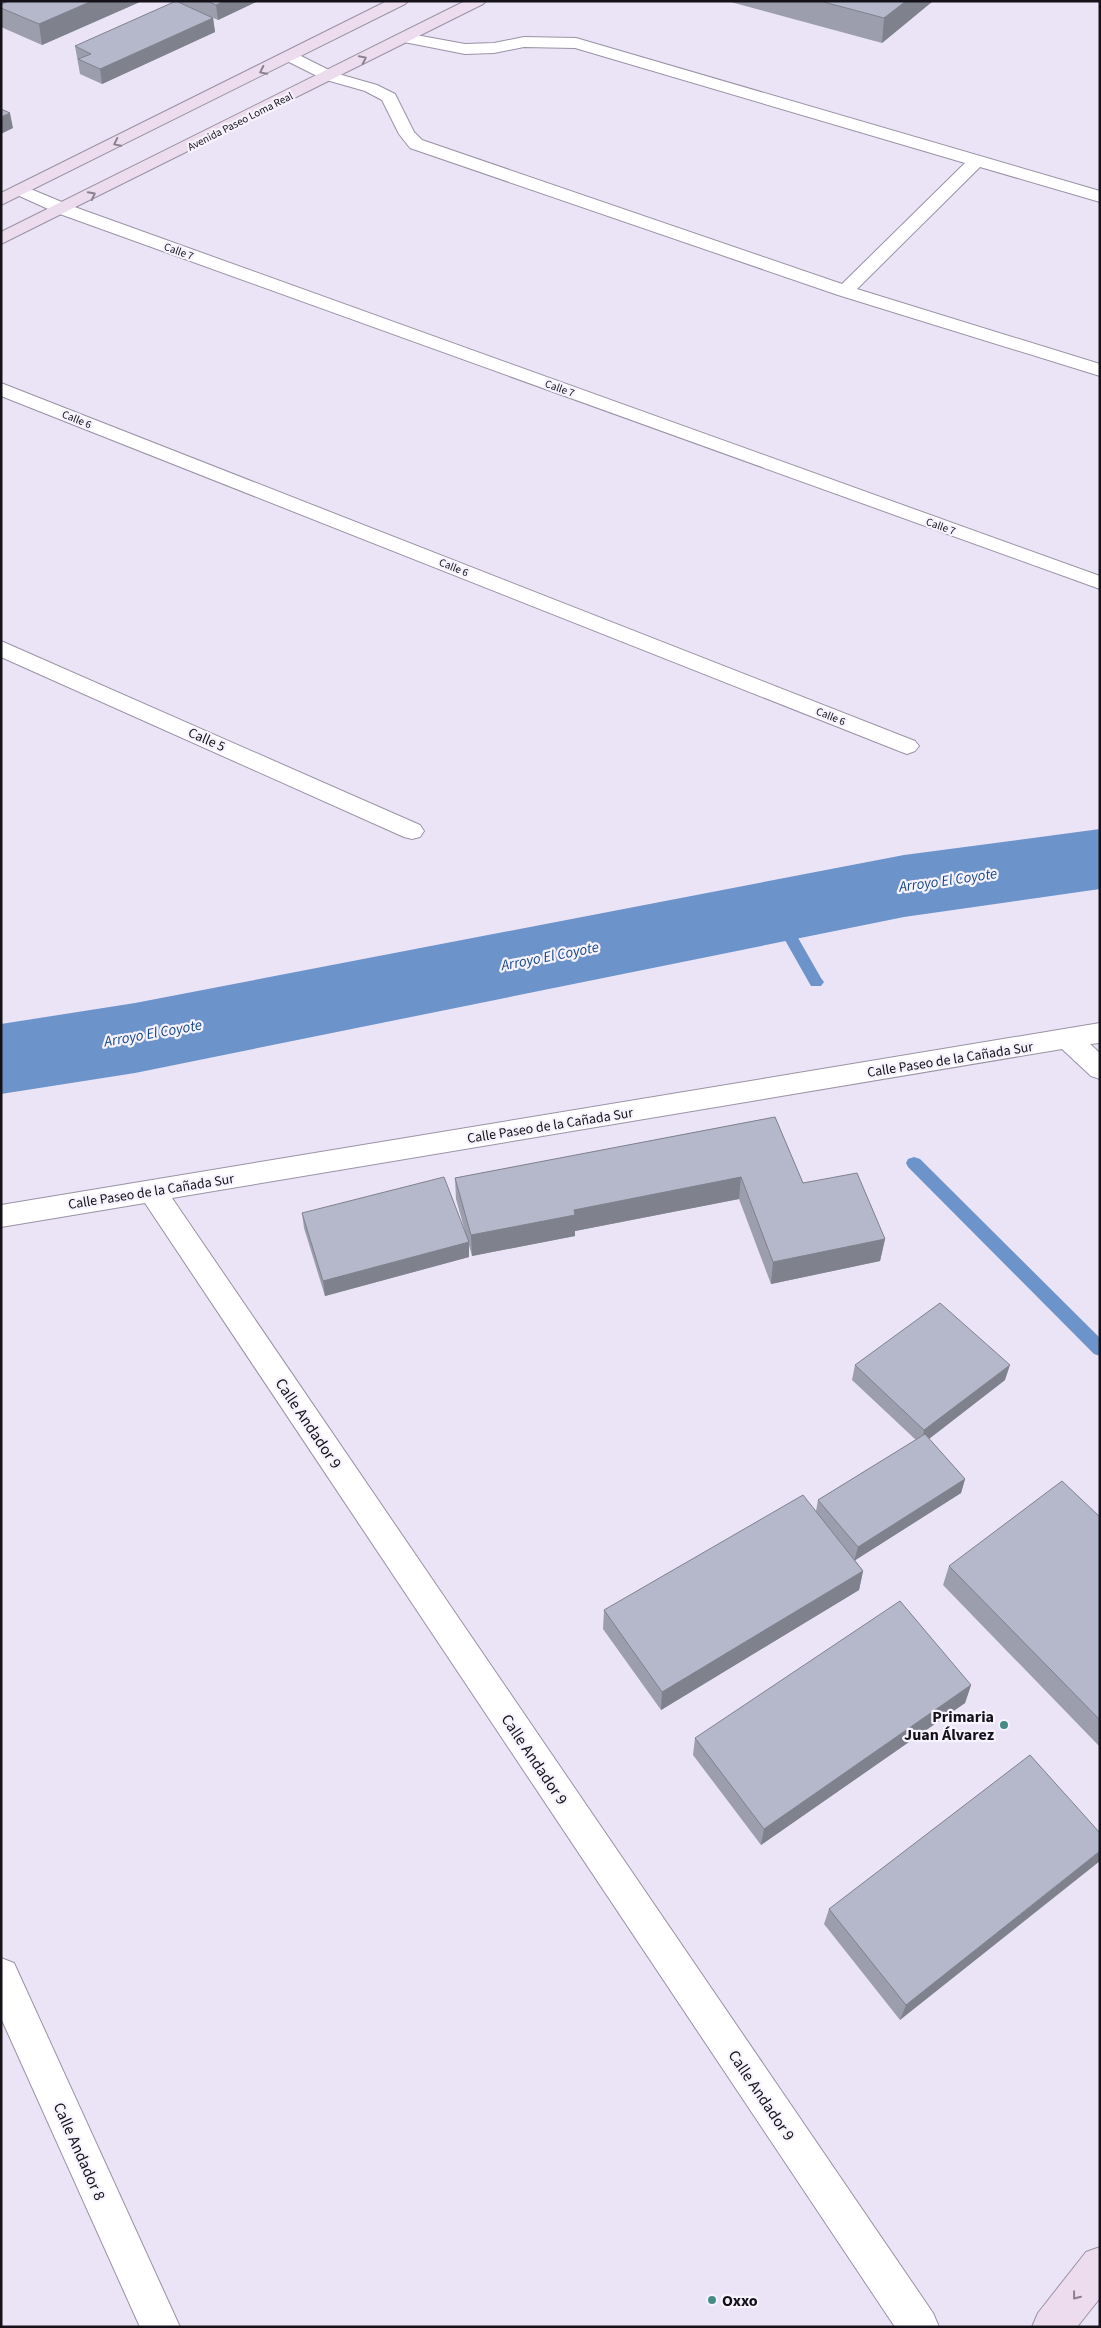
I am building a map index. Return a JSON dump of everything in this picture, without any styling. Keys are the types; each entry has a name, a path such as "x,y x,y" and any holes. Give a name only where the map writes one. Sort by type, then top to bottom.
{"street":[{"path":"1,200 400,1"},
{"name":"Avenida Paseo Loma Real","path":"1,239 478,1"},
{"path":"405,38 465,50 494,48 524,42 556,41 576,43 1100,198"},
{"path":"291,57 329,76 371,88 389,97 407,134 416,144 846,291 1100,370"},
{"path":"846,291 976,161"},
{"name":"Calle 7","path":"21,190 63,209 1100,583"},
{"name":"Calle 6","path":"1,389 907,746"},
{"name":"Calle 5","path":"1,648 412,831"},
{"name":"Calle Paseo de la Cañada Sur","path":"1,1216 1100,1034"},
{"path":"1068,1039 1100,1069"},
{"name":"Calle Andador 9","path":"152,1191 919,2327"},
{"name":"Calle Andador 8","path":"1,1976 160,2327"},
{"path":"1052,2327 1100,2266"}],"building":[{"path":"9,1 92,1 39,24 1,8 1,4"},
{"path":"176,1 213,18 100,69 78,59 91,54 75,46"},
{"path":"207,1 224,1 216,5"},
{"path":"820,1 906,1 884,18"},
{"path":"1,109 10,113 1,117"},
{"path":"775,1117 803,1183 857,1173 885,1239 773,1262 741,1177 574,1210 575,1215 471,1235 455,1178"},
{"path":"444,1177 469,1242 323,1281 302,1213"},
{"path":"940,1303 1010,1365 924,1430 855,1365"},
{"path":"925,1434 965,1479 858,1547 818,1500"},
{"path":"1062,1481 1100,1517 1100,1720 949,1566"},
{"path":"803,1495 863,1571 662,1692 604,1610"},
{"path":"900,1601 971,1685 764,1829 695,1738"},
{"path":"1030,1755 1100,1833 1100,1851 906,2005 829,1909"}],"waterway":[{"name":"Arroyo El Coyote","path":"1,1059 135,1038 904,886 1100,859"},
{"path":"776,912 816,982"},
{"path":"914,1163 1100,1349"}],"place":[{"name":"Primaria Juan Álvarez","path":"1004,1725"},
{"name":"Oxxo","path":"712,2300"}]}
